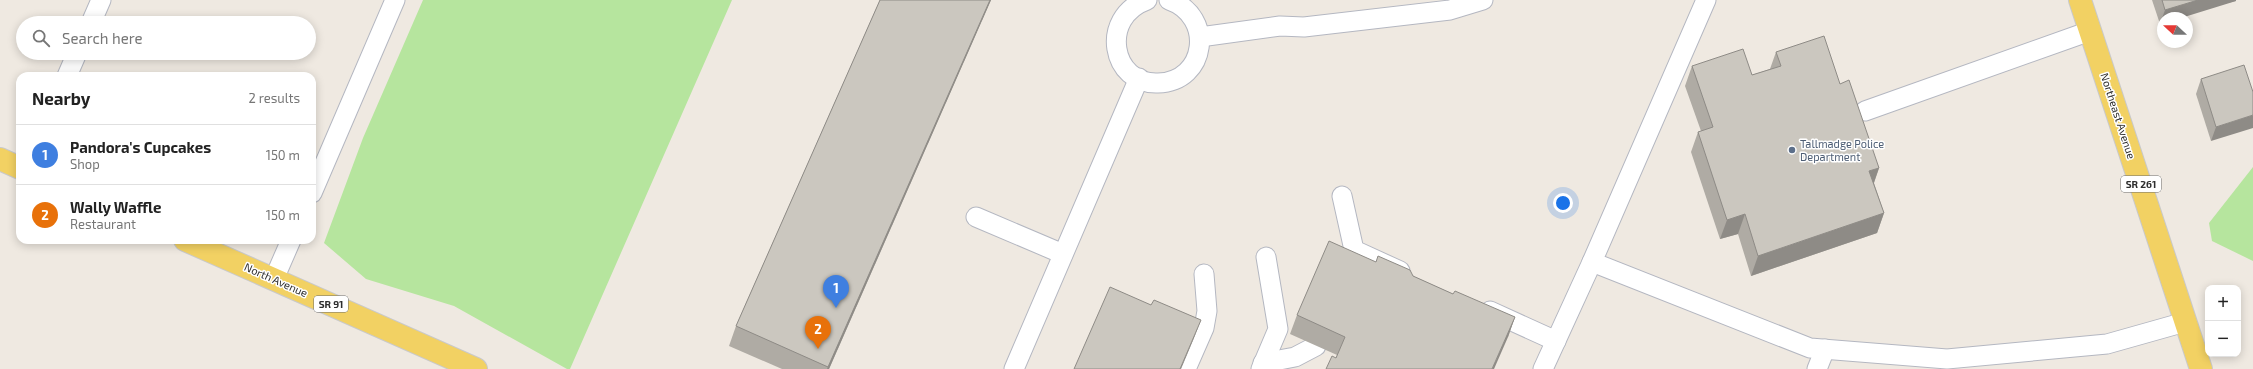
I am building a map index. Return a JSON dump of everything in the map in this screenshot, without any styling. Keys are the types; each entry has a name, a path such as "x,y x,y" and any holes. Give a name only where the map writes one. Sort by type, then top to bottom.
{"main road":[{"name":"Northeast Avenue","path":"2080,0 2201,369"},
{"path":"0,159 16,166"},
{"name":"North Avenue","path":"194,244 476,369"}],"lane":[{"path":"94,16 101,0"},
{"path":"316,183 395,0"},
{"path":"1147,0 1138,3 1126,12 1119,24 1115,39 1117,52 1123,64 1132,74 1139,78 1157,83 1171,81 1183,75 1193,65 1196,59 1200,37 1198,25 1190,13 1179,4 1169,0"},
{"path":"1200,37 1280,26 1304,27 1450,10 1483,0"},
{"path":"1543,369 1592,262 1706,0"},
{"path":"1865,110 2090,31"},
{"path":"69,72 74,60"},
{"path":"1014,369 1139,78"},
{"path":"1342,196 1354,250 1354,259 1414,277"},
{"path":"976,217 1063,254"},
{"path":"274,279 289,244"},
{"path":"1262,366 1278,329 1266,257"},
{"path":"1592,262 1810,348 1947,359 2107,344 2186,322"},
{"path":"1186,369 1204,328 1206,317 1204,274"},
{"path":"1471,303 1556,341"},
{"path":"1262,366 1296,357 1316,346"},
{"path":"1817,369 1825,349"}],"green space":[{"path":"423,0 732,0 570,369 567,369 454,306 366,279 324,243 363,138"},
{"path":"2253,167 2253,261 2212,241 2209,223"}],"building":[{"path":"880,0 990,0 828,367 736,326"},
{"path":"2162,0 2198,0 2165,10"},
{"path":"1824,36 1840,84 1849,80 1879,168 1869,171 1884,213 1758,256 1745,214 1727,220 1698,132 1713,127 1692,66 1743,49 1752,75 1781,66 1776,52"},
{"path":"2244,65 2253,92 2253,115 2216,127 2201,79"},
{"path":"1329,241 1376,262 1378,256 1410,270 1413,276 1453,294 1455,291 1515,317 1492,369 1326,369 1332,356 1336,358 1345,337 1297,315"},
{"path":"1110,287 1151,305 1154,300 1201,320 1180,369 1074,369"}],"place":[{"name":"Tallmadge Police Department","path":"1792,150"},
{"name":"Pandora's Cupcakes","path":"836,308"},
{"name":"Wally Waffle","path":"818,349"}]}
